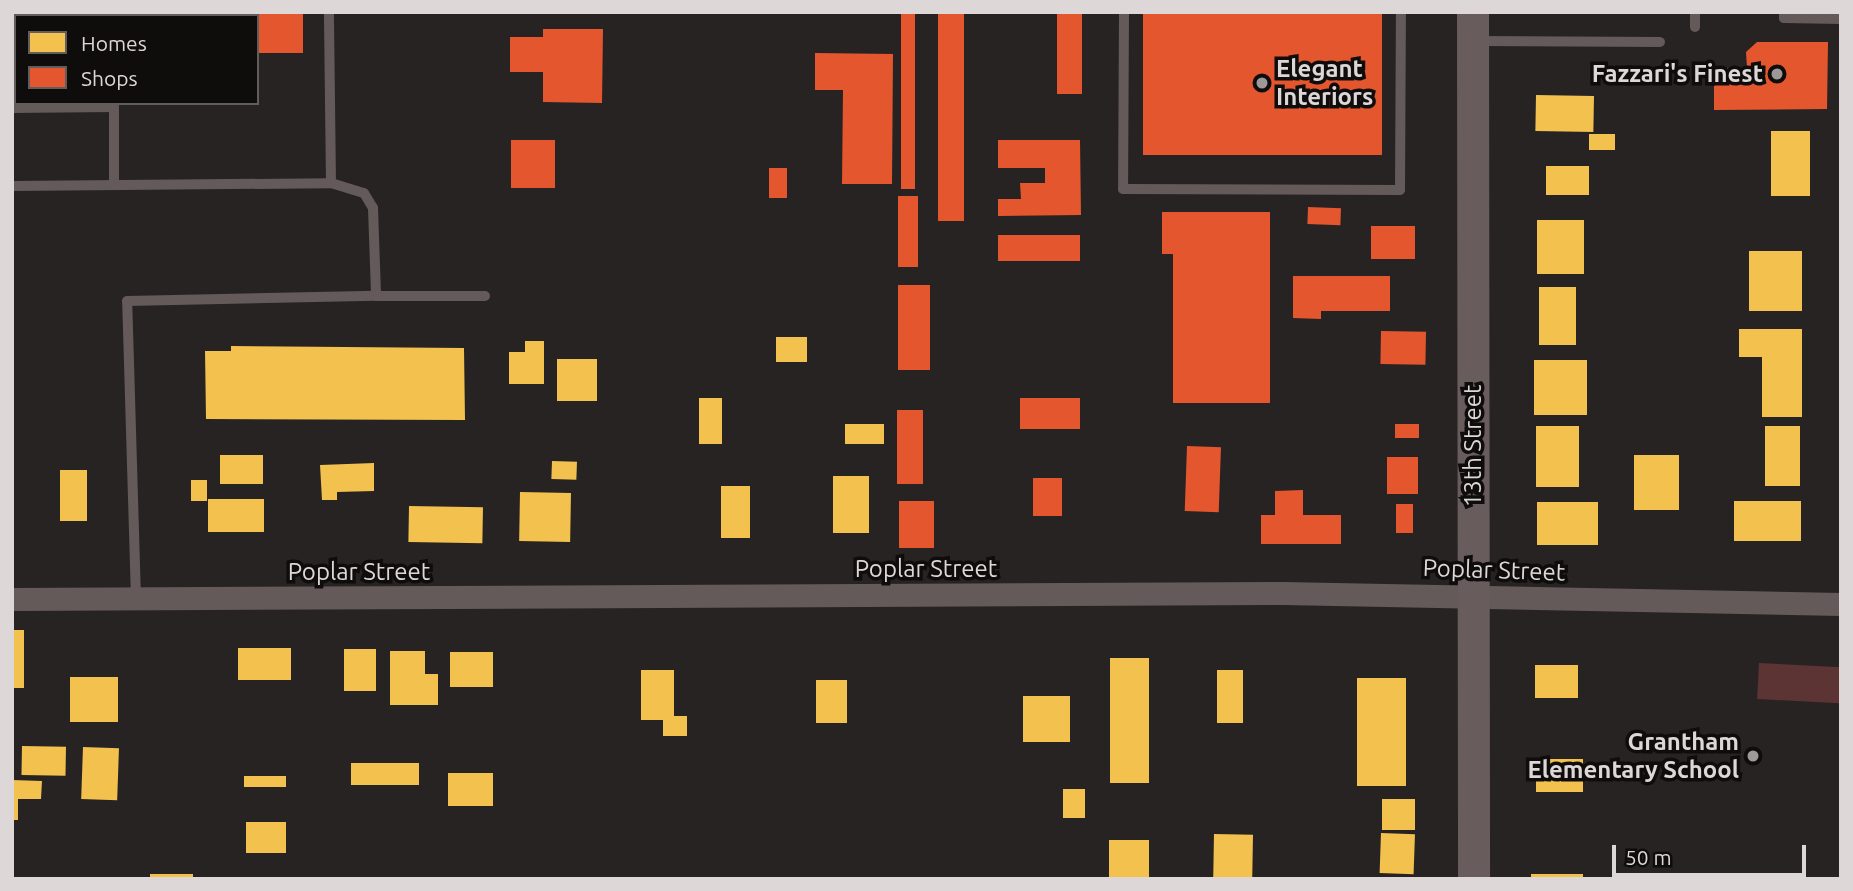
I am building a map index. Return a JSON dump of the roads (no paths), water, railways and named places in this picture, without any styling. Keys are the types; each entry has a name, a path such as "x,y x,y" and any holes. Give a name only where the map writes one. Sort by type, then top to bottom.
{"main road":[{"name":"13th Street","path":"1473,27 1474,879"}],"street":[{"name":"Poplar Street","path":"12,599 1473,594 1841,604"}],"lane":[{"path":"329,12 331,183"},
{"path":"1124,12 1123,189 1400,190 1401,12"},
{"path":"1695,12 1695,27"},
{"path":"1784,12 1784,18 1841,19"},
{"path":"1473,27 1660,42"},
{"path":"12,108 114,107 114,185"},
{"path":"12,186 331,183 364,192 373,208 376,296"},
{"path":"136,599 127,301 485,296"}],"place":[{"name":"Fazzari's Finest","path":"1777,74"},
{"name":"Elegant Interiors","path":"1262,83"},
{"name":"Grantham Elementary School","path":"1753,756"}]}
